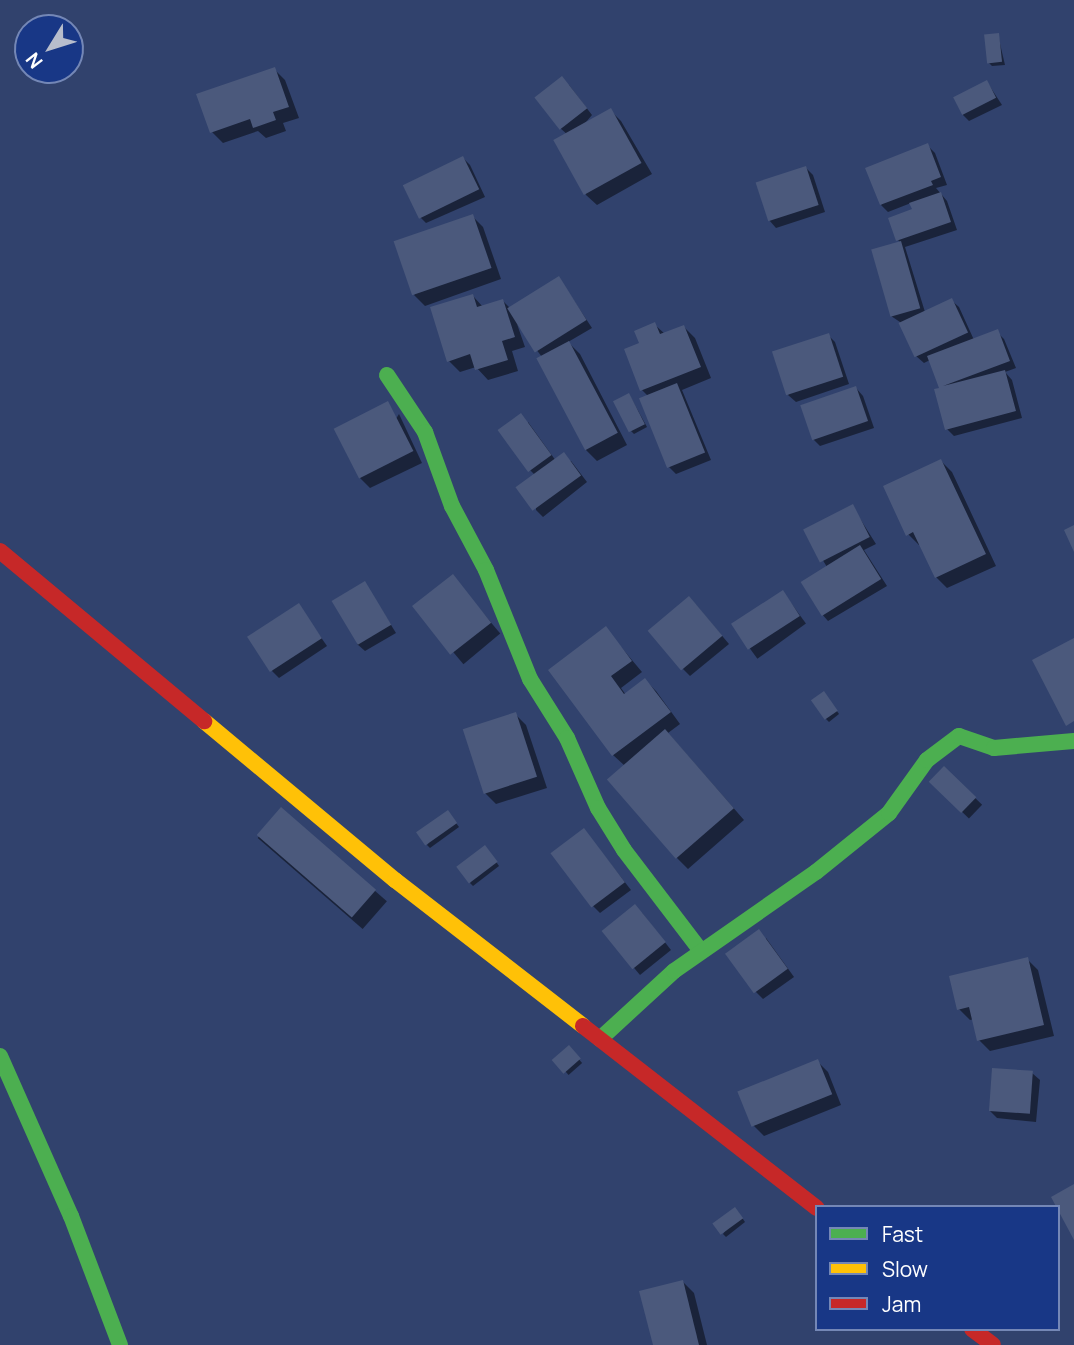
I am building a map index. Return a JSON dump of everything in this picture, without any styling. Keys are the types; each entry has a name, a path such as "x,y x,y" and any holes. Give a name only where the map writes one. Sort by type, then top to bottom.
{"street":[{"path":"387,375 425,432 452,506 486,570 530,679 566,738 598,808 624,850 701,951"},
{"path":"0,551 395,880 815,1206"},
{"path":"600,1039 674,971 816,872 888,813 927,760 959,736 994,748 1074,741"},
{"path":"0,1056 71,1216 120,1345"},
{"path":"975,1331 993,1345"}],"building":[{"path":"999,33 1002,62 987,63 984,35"},
{"path":"275,67 289,107 273,112 276,120 253,128 250,119 210,133 196,94"},
{"path":"562,76 587,108 560,130 534,98"},
{"path":"987,80 996,98 962,115 953,97"},
{"path":"611,108 642,163 584,195 553,140"},
{"path":"928,143 941,177 931,181 933,185 880,205 865,168"},
{"path":"463,156 479,189 419,219 403,185"},
{"path":"806,166 819,205 768,221 756,182"},
{"path":"941,192 951,222 896,241 888,218 912,209 909,203"},
{"path":"473,214 492,268 412,295 394,241"},
{"path":"901,241 920,308 890,317 871,250"},
{"path":"559,276 587,320 535,352 507,308"},
{"path":"473,294 477,307 503,299 515,337 502,341 508,360 475,370 470,354 447,362 430,307"},
{"path":"952,298 968,332 915,357 899,323"},
{"path":"655,322 660,334 684,325 701,367 640,391 624,349 639,343 634,331"},
{"path":"998,329 1010,361 943,386 1005,370 1016,411 945,430 934,389 939,388 927,356"},
{"path":"829,333 843,377 786,395 772,352"},
{"path":"569,341 618,433 585,450 536,358"},
{"path":"677,383 705,453 667,468 639,398"},
{"path":"856,386 868,421 812,440 800,405"},
{"path":"629,393 645,424 629,432 613,401"},
{"path":"388,401 413,451 359,479 334,429"},
{"path":"521,413 552,455 528,472 498,430"},
{"path":"564,452 581,475 533,511 515,487"},
{"path":"941,459 986,554 935,578 913,532 906,536 883,486"},
{"path":"853,504 870,537 820,562 803,529"},
{"path":"1074,525 1074,552 1064,530"},
{"path":"860,545 881,579 822,616 801,582"},
{"path":"453,574 491,623 450,655 412,606"},
{"path":"365,581 391,625 358,645 332,601"},
{"path":"783,590 800,616 748,650 731,624"},
{"path":"689,596 722,636 681,671 648,631"},
{"path":"299,603 322,638 270,672 247,637"},
{"path":"606,626 632,661 611,676 624,694 645,678 671,712 612,756 548,670"},
{"path":"1074,638 1074,721 1066,726 1032,660"},
{"path":"824,691 838,711 825,720 811,700"},
{"path":"516,712 537,777 484,794 463,729"},
{"path":"665,729 734,808 676,859 607,780"},
{"path":"944,766 976,797 961,813 929,782"},
{"path":"281,807 376,890 352,918 257,835"},
{"path":"448,810 457,823 425,845 416,832"},
{"path":"584,828 625,882 591,908 550,853"},
{"path":"485,845 498,862 469,883 456,867"},
{"path":"635,904 666,942 632,969 602,931"},
{"path":"759,929 788,969 754,993 725,954"},
{"path":"1028,957 1044,1025 977,1041 969,1007 957,1010 949,976"},
{"path":"569,1045 581,1059 563,1074 552,1060"},
{"path":"818,1059 832,1094 752,1127 737,1092"},
{"path":"992,1068 1033,1071 1030,1114 989,1111"},
{"path":"1074,1184 1074,1240 1060,1214 1060,1205 1055,1205 1051,1197"},
{"path":"735,1207 743,1218 721,1235 712,1223"},
{"path":"683,1280 699,1345 653,1345 639,1291"}],"traffic: fast":[{"path":"387,375 425,432 452,506 486,570 530,679 567,738 598,808 624,850 701,951"},
{"path":"600,1039 674,971 816,872 889,813 927,760 959,736 994,748 1074,741"},
{"path":"0,1056 71,1216 120,1345"}],"traffic: slow":[{"path":"204,721 395,880 583,1026"}],"traffic: jam":[{"path":"0,551 204,721"},
{"path":"583,1026 815,1206"},
{"path":"975,1331 993,1345"}]}
